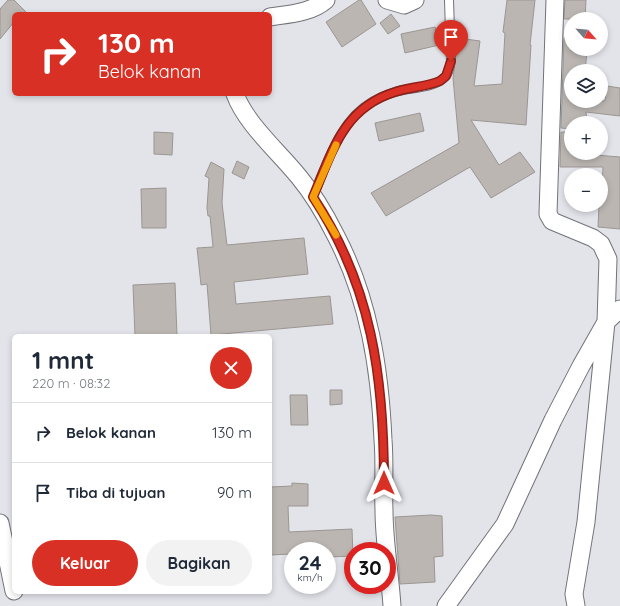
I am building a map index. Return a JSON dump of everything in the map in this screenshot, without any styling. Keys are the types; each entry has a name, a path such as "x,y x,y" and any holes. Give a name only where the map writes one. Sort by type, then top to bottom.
{"street":[{"path":"272,17 303,11 319,6 326,0"},
{"path":"387,0 404,4 416,0"},
{"path":"555,0 548,214 552,221 594,238 605,251 608,259 606,322 586,522 574,594 576,606"},
{"path":"236,96 261,133 300,178 313,197 337,237 358,284 369,324 379,381 384,441 384,511 392,606"},
{"path":"446,606 505,524 553,420 606,322 620,310"},
{"path":"0,523 12,582"},
{"path":"14,594 17,606"}],"lane":[{"path":"313,197 341,132 354,116 372,102 383,97 395,92 434,84 446,76 451,61 449,0"}],"building":[{"path":"8,0 14,0 26,12 12,12 12,24 0,39 0,9"},
{"path":"361,0 376,24 342,47 326,22"},
{"path":"507,0 535,0 530,45 526,125 471,120 499,165 520,152 535,172 491,198 470,167 386,216 371,193 459,143 453,78 458,38 480,41 474,86 502,84 505,33 503,32"},
{"path":"565,0 586,0 585,12 564,12"},
{"path":"391,14 400,26 388,34 380,23"},
{"path":"435,27 439,45 405,53 401,34"},
{"path":"564,38 564,56 587,56 586,64 564,64 564,108 608,108 608,86 620,88 620,116 586,112 586,116 564,116 564,128 561,128"},
{"path":"420,113 424,131 379,141 375,123"},
{"path":"154,132 173,133 172,155 154,154"},
{"path":"561,132 564,132 564,160 608,160 608,156 620,157 620,229 598,227 599,212 608,212 608,168 560,167"},
{"path":"237,161 249,167 244,179 232,173"},
{"path":"211,162 224,169 222,203 227,245 304,238 308,274 234,282 236,304 330,296 333,324 211,334 207,284 201,285 197,248 213,247 210,216 208,216 207,208 209,178 205,176"},
{"path":"166,188 166,228 142,228 141,189"},
{"path":"175,283 177,334 135,334 133,285"},
{"path":"330,390 342,390 342,404 330,405"},
{"path":"290,395 307,395 308,425 291,425"},
{"path":"292,483 308,484 308,506 288,506 289,532 352,529 352,542 344,542 344,556 336,557 336,542 284,542 284,554 272,555 272,487 292,486"},
{"path":"431,515 442,516 443,556 434,557 435,582 400,584 395,517"}],"slow traffic":[{"path":"336,145 313,197 336,235"}],"route":[{"path":"384,483 384,441 379,381 369,324 358,284 337,237 313,197 341,132 354,116 372,102 395,92 434,84 440,81 446,76 450,68 451,61"}]}
